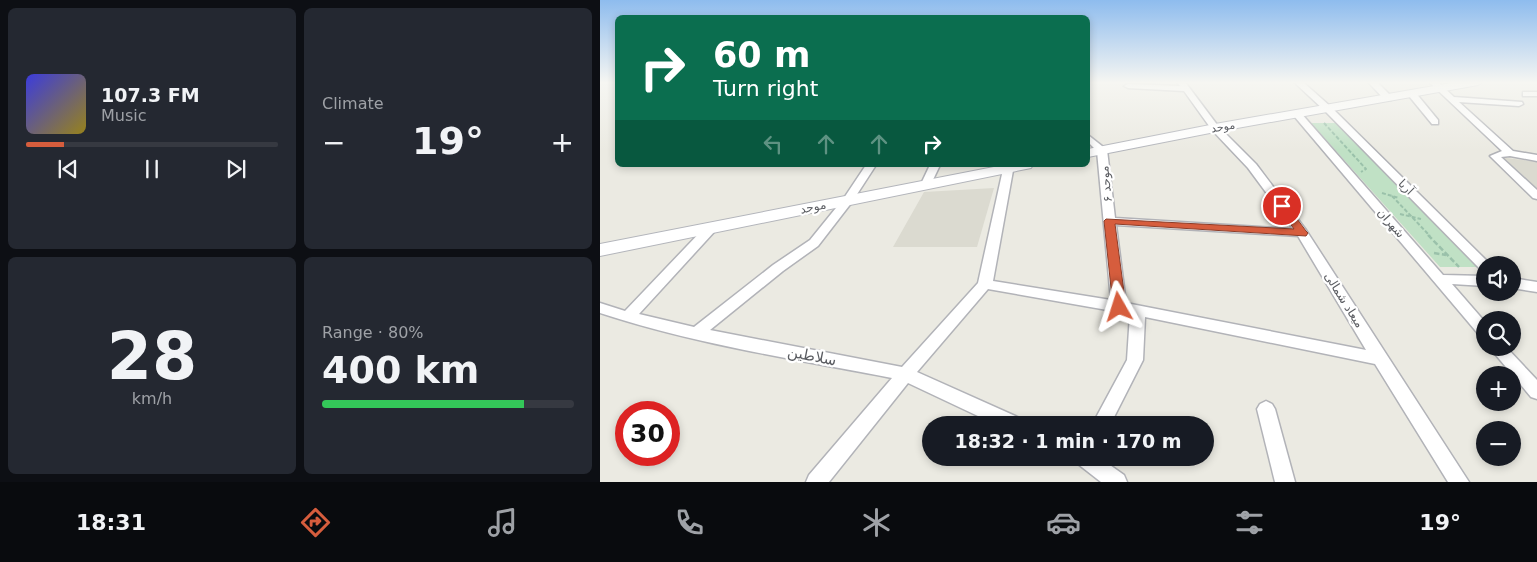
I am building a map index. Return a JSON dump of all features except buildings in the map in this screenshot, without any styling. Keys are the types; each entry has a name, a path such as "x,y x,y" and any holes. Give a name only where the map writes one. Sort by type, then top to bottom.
{"street":[{"name":"میعاد شمالی","path":"1198,104 1215,128 1252,166 1302,233 1459,482"},
{"name":"آریا","path":"1323,104 1476,257"},
{"name":"موحد","path":"1090,153 1215,128 1353,104"},
{"path":"1421,104 1435,122"},
{"path":"1459,104 1510,153"},
{"name":"شهران","path":"1297,114 1476,322"},
{"path":"1090,140 1102,150"},
{"name":"موحد ۶","path":"1102,150 1119,307"},
{"path":"1537,158 1510,153 1495,156 1537,196"},
{"path":"697,333 778,268 814,242 848,200 870,167"},
{"path":"926,184 934,167"},
{"name":"موحد","path":"600,250 1009,167"},
{"path":"816,482 905,374 985,284 1009,167"},
{"path":"1110,221 1302,233"},
{"path":"628,318 712,228"},
{"path":"1439,279 1476,281"},
{"path":"985,284 1138,310 1381,358"},
{"path":"1521,284 1537,287"},
{"name":"سلاطین","path":"600,308 628,318 697,333 905,374 996,416"},
{"path":"1106,416 1135,360 1138,310"},
{"path":"1505,356 1537,392"},
{"path":"1266,409 1285,482"},
{"path":"1096,466 1117,482"}],"path":[{"path":"1324,123 1366,169 1356,183 1424,205"},
{"path":"1311,131 1362,142"},
{"path":"1336,160 1362,142"},
{"path":"1392,196 1431,238 1476,279"},
{"path":"1379,210 1412,217 1448,228"},
{"path":"1411,246 1431,238 1448,228"}],"shaded area":[{"path":"1499,157 1537,162 1537,192"},
{"path":"994,188 977,247 893,247 924,192"}],"green space":[{"path":"1311,123 1336,123 1476,266 1440,267"}],"route":[{"path":"1119,307 1110,221 1302,233 1282,206"}]}
